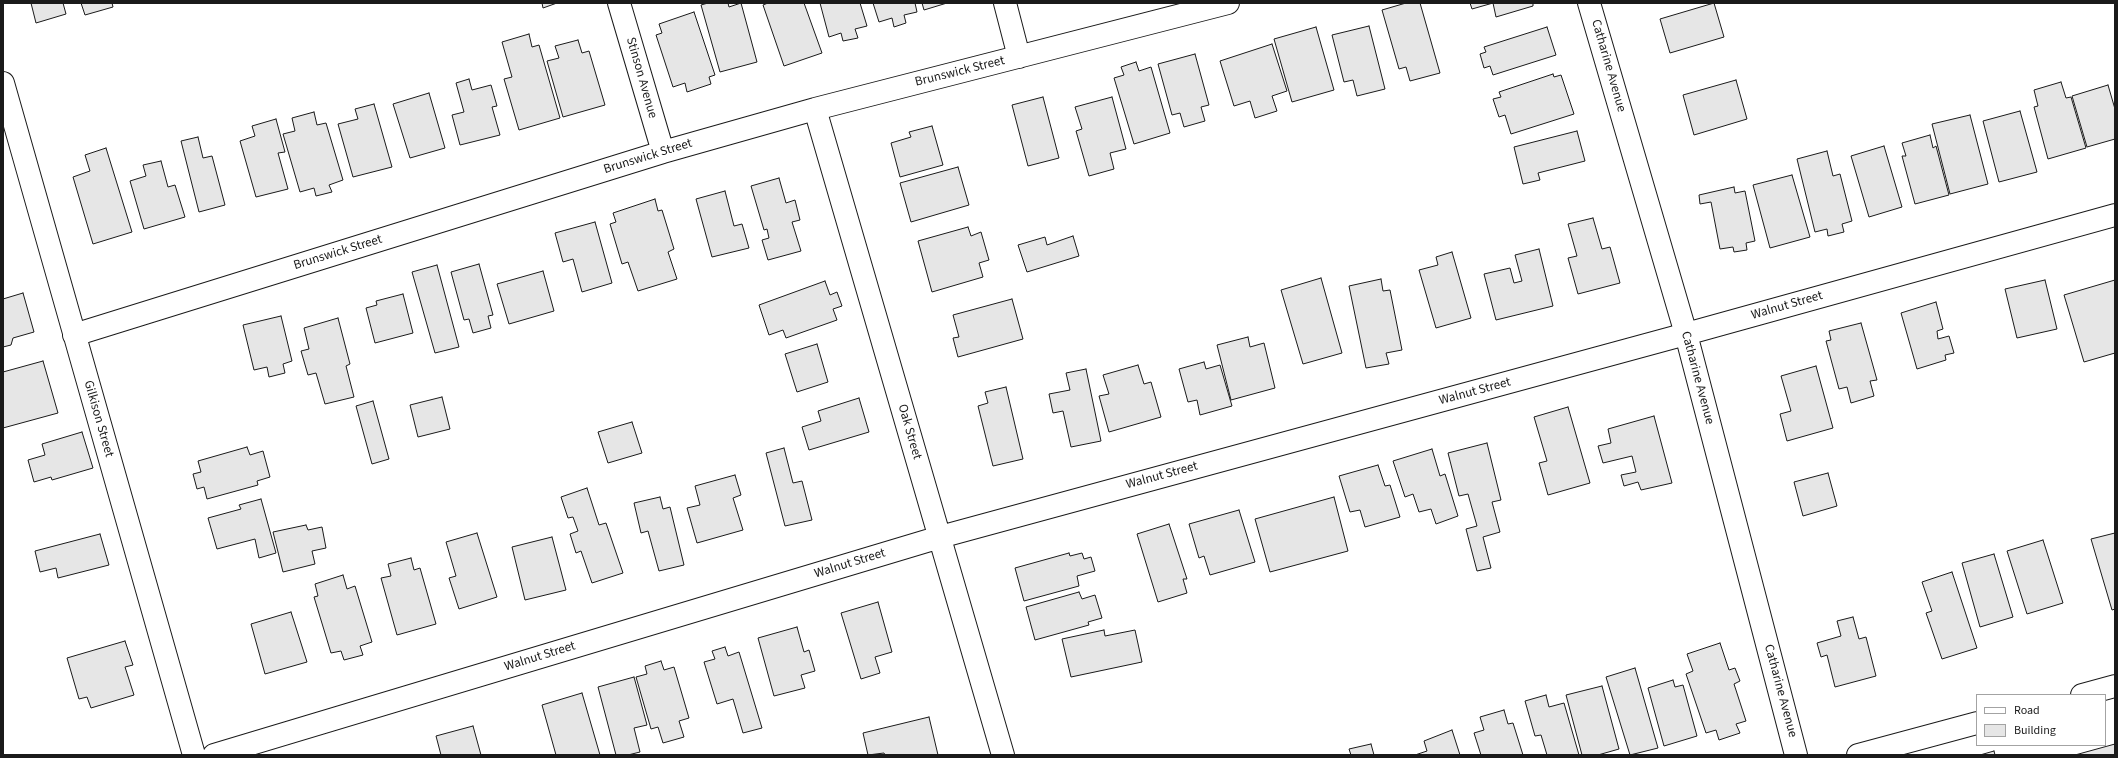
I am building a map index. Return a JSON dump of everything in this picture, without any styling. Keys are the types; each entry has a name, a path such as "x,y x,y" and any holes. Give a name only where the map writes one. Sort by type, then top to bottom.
{"street":[{"name":"Stinson Avenue","path":"619,3 663,152"},
{"path":"1005,3 1019,57"},
{"name":"Brunswick Street","path":"74,335 663,152 815,109 1228,3"},
{"name":"Catharine Avenue","path":"1589,3 1686,334 1796,755"},
{"name":"Gilkison Street","path":"3,83 194,755"},
{"name":"Oak Street","path":"815,109 1003,755"},
{"name":"Walnut Street","path":"214,755 940,536 1686,334 2115,214"},
{"path":"2086,694 2115,686"},
{"path":"1858,755 1976,723"}],"building":[{"path":"31,3 63,3 66,14 36,23"},
{"path":"81,3 112,3 113,7 85,15"},
{"path":"542,3 557,3 543,8"},
{"path":"708,3 728,3 729,7 741,3 757,62 720,72 701,5"},
{"path":"768,3 804,3 822,53 784,66 763,5"},
{"path":"820,3 860,3 867,26 855,29 858,38 843,41 841,33 829,37"},
{"path":"873,3 915,3 917,12 904,15 906,23 894,27 892,18 879,22"},
{"path":"922,3 947,3 924,10"},
{"path":"1406,3 1420,3 1440,73 1410,81 1406,67 1399,69 1382,10"},
{"path":"1470,3 1493,3 1472,9"},
{"path":"1493,3 1533,3 1533,6 1496,17"},
{"path":"1714,3 1724,37 1670,53 1660,19"},
{"path":"694,12 715,75 709,77 711,84 687,92 685,83 673,87 656,35 662,33 659,24"},
{"path":"1369,26 1385,89 1357,96 1353,80 1344,82 1332,35"},
{"path":"1316,27 1334,90 1292,102 1274,39"},
{"path":"1547,27 1556,55 1493,75 1490,66 1484,68 1480,54 1486,52 1484,47"},
{"path":"529,34 532,47 539,45 560,118 519,130 504,79 512,77 502,42"},
{"path":"578,40 582,53 589,51 605,105 563,117 547,61 559,58 555,46"},
{"path":"1272,44 1287,91 1272,96 1277,111 1255,118 1250,101 1234,106 1220,61"},
{"path":"1195,54 1209,105 1201,107 1205,121 1184,127 1180,113 1172,115 1158,64"},
{"path":"1136,62 1139,71 1151,67 1170,133 1134,144 1114,78 1124,75 1121,67"},
{"path":"1553,74 1554,77 1561,75 1574,114 1511,134 1505,115 1499,117 1493,99 1501,97 1499,92"},
{"path":"469,79 472,90 491,85 497,106 492,107 500,135 460,145 452,115 464,112 456,83"},
{"path":"1736,80 1747,119 1694,135 1683,95"},
{"path":"2061,82 2066,98 2071,97 2086,148 2048,159 2034,107 2038,106 2034,90"},
{"path":"2108,85 2115,109 2115,139 2087,147 2072,96"},
{"path":"429,93 445,148 410,158 393,104"},
{"path":"1043,97 1059,158 1028,166 1012,105"},
{"path":"1112,97 1126,149 1110,153 1114,169 1089,176 1076,131 1082,129 1075,107"},
{"path":"374,104 392,167 353,177 338,124 358,119 355,109"},
{"path":"2020,111 2037,172 1999,182 1983,121"},
{"path":"314,112 317,125 326,123 343,180 329,185 332,192 316,196 314,188 300,192 283,134 295,131 292,118"},
{"path":"1970,115 1988,184 1950,194 1932,124"},
{"path":"276,119 285,152 278,153 288,189 256,197 240,141 255,136 252,126"},
{"path":"932,126 943,165 900,177 891,143 911,137 909,132"},
{"path":"1577,131 1585,161 1538,173 1540,180 1523,184 1514,147"},
{"path":"1930,135 1933,148 1936,146 1949,195 1915,204 1902,156 1906,156 1902,143"},
{"path":"198,137 203,158 212,156 225,205 199,212 181,141"},
{"path":"1884,146 1902,207 1869,217 1851,156"},
{"path":"106,148 132,232 93,244 73,177 90,171 85,155"},
{"path":"1827,151 1833,176 1840,174 1852,221 1842,224 1844,232 1828,236 1827,229 1815,232 1797,159"},
{"path":"161,161 168,187 175,185 185,217 144,229 130,181 146,176 143,165"},
{"path":"958,167 969,205 911,222 900,183"},
{"path":"1792,175 1810,237 1770,248 1753,185"},
{"path":"779,178 786,203 795,200 800,220 792,222 801,251 768,260 762,240 769,238 767,229 764,230 751,186"},
{"path":"1734,187 1735,193 1745,191 1755,241 1746,243 1747,250 1734,252 1733,247 1720,249 1711,202 1700,204 1699,195"},
{"path":"725,191 734,226 742,224 749,248 712,257 696,199"},
{"path":"655,199 658,211 662,210 674,249 668,252 677,279 638,291 628,262 622,264 610,224 616,222 613,213"},
{"path":"1593,218 1602,249 1610,247 1620,283 1578,294 1568,258 1577,256 1568,224"},
{"path":"595,222 612,283 582,292 573,259 563,262 555,233"},
{"path":"968,227 971,236 981,232 989,260 979,263 983,277 932,292 918,241"},
{"path":"1073,236 1079,256 1027,272 1018,245 1045,237 1047,245"},
{"path":"1539,249 1553,306 1496,320 1484,274 1510,268 1514,283 1522,281 1515,255"},
{"path":"1452,252 1471,318 1436,328 1419,270 1438,265 1436,257"},
{"path":"479,264 493,315 488,316 491,328 473,333 469,319 464,320 451,272"},
{"path":"437,265 459,347 435,353 412,272"},
{"path":"543,271 554,311 509,324 497,284"},
{"path":"1321,278 1342,353 1303,364 1281,290"},
{"path":"1381,279 1383,291 1390,290 1402,350 1386,353 1389,364 1366,368 1349,286"},
{"path":"2045,280 2057,329 2017,338 2005,289"},
{"path":"2115,280 2115,353 2084,362 2064,295"},
{"path":"825,281 830,295 837,292 842,306 833,309 837,320 786,338 783,330 769,335 759,305"},
{"path":"23,293 34,332 13,338 11,345 3,347 3,299"},
{"path":"403,294 413,333 375,343 366,308 377,305 376,301"},
{"path":"1012,299 1023,339 958,357 953,338 959,337 953,315"},
{"path":"1936,302 1943,329 1937,331 1938,339 1949,336 1954,353 1945,355 1946,360 1917,369 1901,313"},
{"path":"281,316 292,361 283,364 285,373 269,377 267,367 254,370 243,325"},
{"path":"338,318 350,364 346,366 354,397 325,404 316,373 308,375 301,351 309,349 304,328"},
{"path":"1861,323 1877,380 1870,381 1874,396 1851,403 1847,387 1839,389 1826,341 1831,340 1829,331"},
{"path":"1248,337 1250,347 1264,343 1275,388 1231,400 1217,345"},
{"path":"817,344 828,382 797,392 785,354"},
{"path":"43,361 58,413 3,428 3,372"},
{"path":"1204,362 1206,369 1220,365 1232,406 1200,415 1197,400 1188,402 1179,369"},
{"path":"1138,365 1144,384 1151,382 1161,417 1109,432 1099,396 1109,394 1103,375"},
{"path":"1816,366 1833,428 1787,441 1780,414 1791,411 1781,376"},
{"path":"1086,369 1101,441 1071,447 1063,411 1053,413 1049,394 1070,390 1066,373"},
{"path":"1006,387 1023,459 993,466 978,406 988,403 985,392"},
{"path":"442,397 450,429 418,437 410,405"},
{"path":"859,398 869,432 809,450 802,427 821,421 818,411"},
{"path":"373,401 389,459 372,464 356,406"},
{"path":"1568,407 1590,483 1548,495 1539,463 1547,461 1534,417"},
{"path":"1654,416 1672,483 1641,490 1638,482 1624,486 1621,475 1636,472 1632,456 1603,463 1598,446 1611,443 1608,429"},
{"path":"632,422 642,453 608,463 598,432"},
{"path":"82,432 93,468 52,480 51,477 34,482 28,460 45,455 42,444"},
{"path":"1487,443 1501,500 1492,502 1500,532 1483,537 1491,568 1477,571 1466,529 1477,526 1468,494 1459,496 1448,453"},
{"path":"247,447 250,455 263,451 270,477 257,481 258,485 207,499 204,487 197,489 193,474 201,472 198,461"},
{"path":"784,448 793,483 802,481 812,520 785,526 766,453"},
{"path":"1432,449 1440,476 1445,474 1458,516 1436,524 1431,509 1419,512 1413,494 1405,497 1393,461"},
{"path":"1378,465 1385,486 1390,485 1400,517 1365,527 1360,510 1350,512 1339,476"},
{"path":"1828,473 1837,506 1803,516 1794,482"},
{"path":"735,475 741,495 733,498 743,530 697,543 687,508 700,505 695,486"},
{"path":"587,488 599,525 606,523 623,573 592,583 581,551 576,553 570,534 578,531 573,517 568,518 561,497"},
{"path":"660,497 663,509 670,507 684,565 659,571 648,531 641,533 634,503"},
{"path":"1334,497 1348,551 1270,572 1255,519"},
{"path":"261,499 276,553 259,558 255,539 217,549 208,518 241,509 239,505"},
{"path":"1239,510 1255,562 1210,575 1204,556 1199,558 1189,524"},
{"path":"1169,524 1187,579 1183,579 1187,593 1158,602 1137,534"},
{"path":"306,525 308,530 322,527 326,548 312,551 315,564 283,572 273,532"},
{"path":"477,533 497,597 459,609 449,578 456,576 446,542"},
{"path":"2115,533 2115,609 2112,610 2091,539"},
{"path":"100,534 109,565 58,578 56,568 40,572 35,551"},
{"path":"552,537 566,590 525,600 512,547"},
{"path":"2043,540 2063,603 2027,614 2007,551"},
{"path":"1069,553 1070,556 1082,553 1084,559 1091,557 1095,571 1077,576 1079,586 1024,601 1015,568"},
{"path":"1994,554 2013,617 1980,627 1962,563"},
{"path":"411,558 414,570 420,568 436,624 397,635 381,578 391,576 388,564"},
{"path":"1952,572 1977,648 1942,659 1926,613 1932,611 1922,582"},
{"path":"343,575 347,589 355,586 372,642 360,646 363,655 344,660 341,651 331,653 314,597 318,596 315,584"},
{"path":"1079,592 1082,599 1095,595 1102,618 1088,622 1089,625 1035,640 1026,607"},
{"path":"878,602 892,652 875,657 880,673 861,679 841,613"},
{"path":"291,612 307,662 265,674 251,624"},
{"path":"1853,617 1859,639 1866,637 1876,676 1835,687 1827,655 1821,657 1817,643 1841,636 1837,621"},
{"path":"797,627 804,652 809,650 815,671 801,675 805,688 774,696 758,638"},
{"path":"1104,630 1105,636 1135,630 1142,662 1071,677 1062,639"},
{"path":"125,641 133,665 125,667 134,695 91,708 87,697 79,699 67,658"},
{"path":"1720,643 1729,670 1735,668 1740,681 1734,684 1746,721 1736,724 1740,733 1719,740 1716,730 1706,733 1686,674 1693,671 1687,654"},
{"path":"725,647 728,656 739,652 762,728 743,733 733,699 717,704 704,662 715,659 712,651"},
{"path":"661,661 664,670 674,667 689,718 679,721 684,737 663,743 658,727 651,729 636,677 647,674 645,666"},
{"path":"1635,668 1658,748 1630,755 1606,677"},
{"path":"634,677 647,725 634,728 640,752 628,755 616,755 598,687"},
{"path":"1673,680 1675,687 1683,685 1697,736 1664,746 1648,688"},
{"path":"1602,686 1619,749 1598,755 1582,755 1566,695"},
{"path":"582,693 600,755 556,755 542,705"},
{"path":"1546,695 1549,707 1564,703 1579,755 1547,755 1541,735 1535,736 1525,701"},
{"path":"1504,710 1508,724 1513,723 1523,755 1481,755 1474,733 1484,730 1480,717"},
{"path":"929,717 938,755 885,755 884,753 868,755 863,733"},
{"path":"473,726 481,755 441,755 436,736"},
{"path":"1452,730 1460,755 1415,755 1427,751 1424,741"},
{"path":"1371,744 1374,755 1351,755 1349,749"},
{"path":"2115,744 2115,755 2075,755"},
{"path":"1994,751 1995,755 1980,755"}]}
